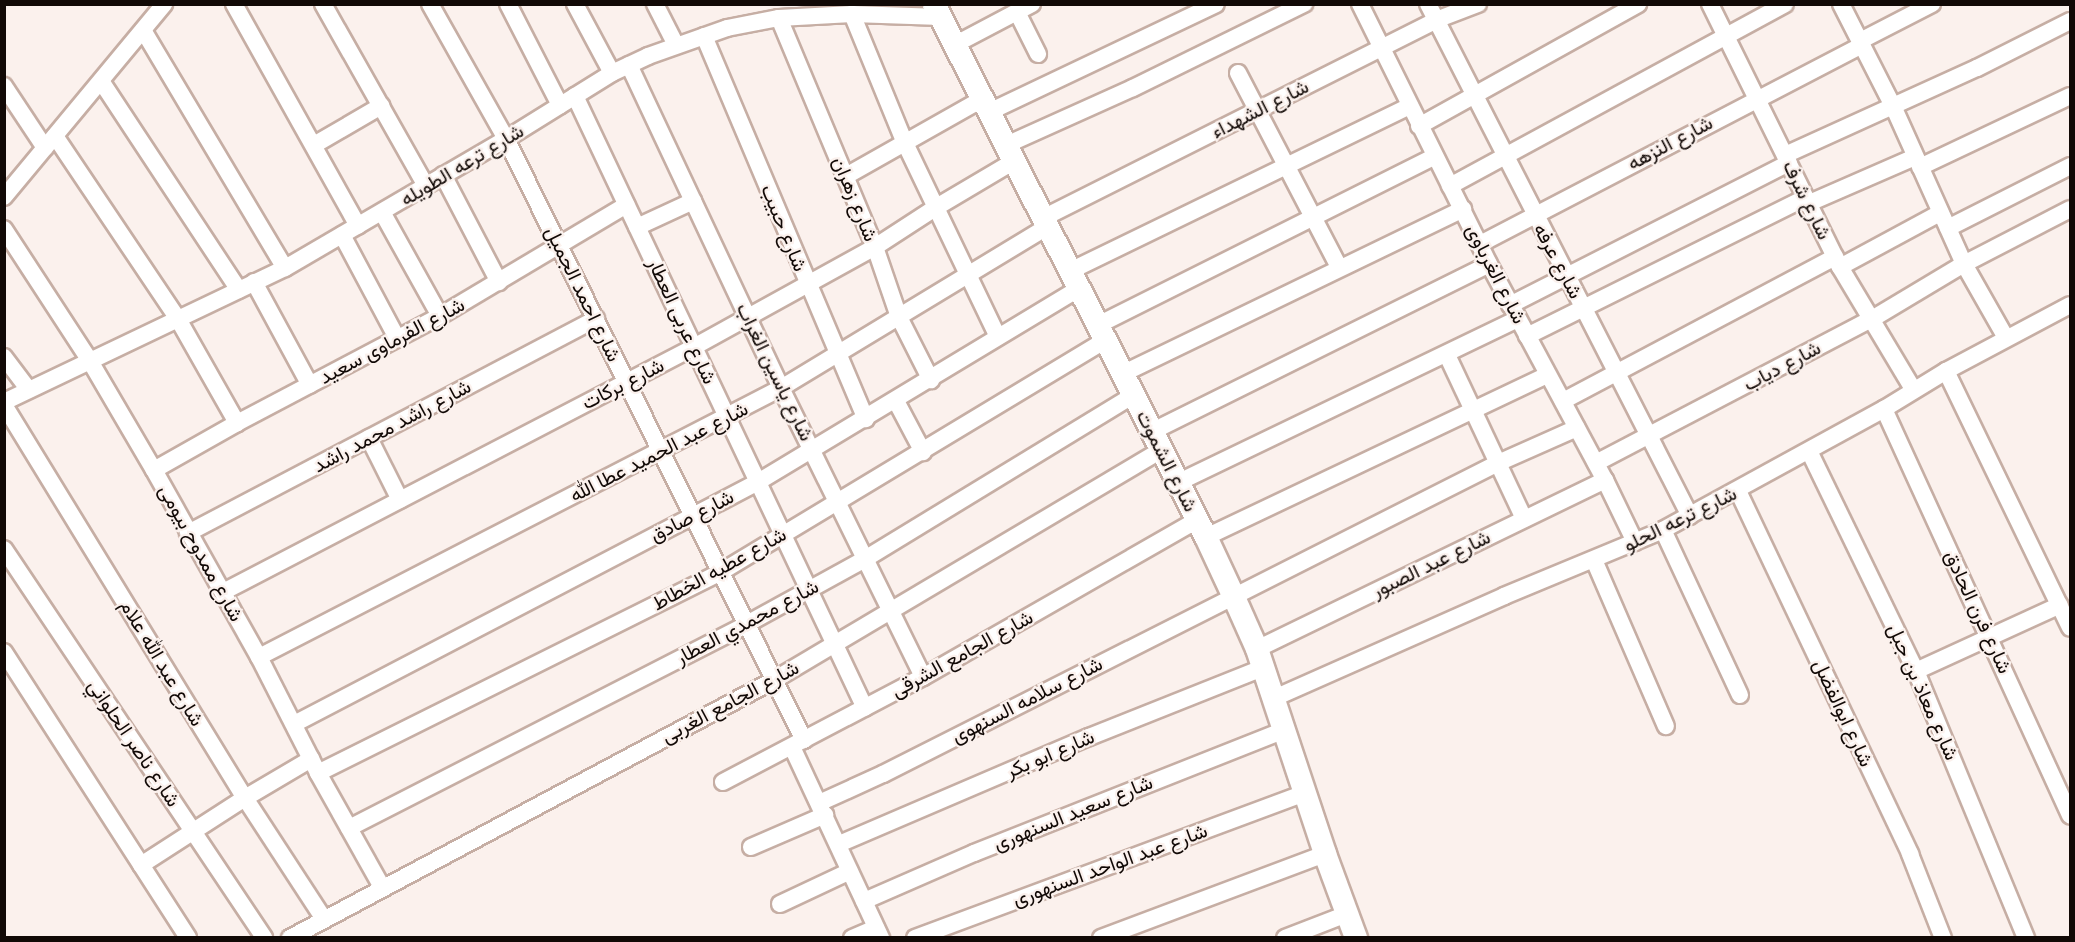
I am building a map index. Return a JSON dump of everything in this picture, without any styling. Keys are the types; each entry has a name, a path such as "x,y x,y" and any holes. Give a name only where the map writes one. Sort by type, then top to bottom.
{"street":[{"path":"4,197 164,4"},
{"path":"234,4 358,226"},
{"path":"323,4 426,186"},
{"name":"شارع احمد الجميل","path":"430,4 506,139 747,624 774,680 822,809 879,933"},
{"path":"508,4 560,105"},
{"path":"575,4 612,73"},
{"path":"655,4 676,45"},
{"name":"شارع بركات","path":"223,592 694,347 747,316 808,285 875,247 935,208 1010,153 1304,4"},
{"name":"شارع الغرباوى","path":"1360,4 1434,157 1547,375 1563,400 1605,480 1635,542"},
{"name":"شارع عرفه","path":"1428,4 1647,436 1690,516"},
{"name":"شارع الشهداء","path":"1045,223 1258,110 1436,20 1478,4"},
{"path":"1419,126 1638,4"},
{"name":"شارع شرف","path":"1710,4 1837,262 1914,389"},
{"path":"1450,186 1505,154 1785,4"},
{"path":"1840,4 1893,106 1964,264 2006,338"},
{"name":"شارع النزهه","path":"1480,244 1932,4"},
{"path":"846,176 905,143 1211,5"},
{"path":"956,44 1025,8 1038,54"},
{"name":"شارع ترعه الطويله","path":"4,403 285,268 506,139 612,73 676,45 780,18 938,11"},
{"name":"شارع الشموت","path":"938,11 1177,483 1202,528 1233,595 1259,658 1356,938"},
{"path":"852,14 905,143 998,337"},
{"name":"شارع زهران","path":"780,18 875,247 899,317 931,380"},
{"path":"1177,483 1447,355 1567,275 1787,159 2070,21"},
{"path":"143,30 285,268"},
{"name":"شارع حبيب","path":"704,36 866,419"},
{"name":"شارع ياسين الغراب","path":"629,65 781,388 923,677"},
{"path":"1238,73 1288,165 1339,267"},
{"path":"101,81 247,286 310,385"},
{"path":"4,87 50,142 178,319 237,423"},
{"name":"شارع عربى العطار","path":"575,96 865,708"},
{"path":"1527,336 1806,201 1918,162 2070,96"},
{"path":"314,145 381,106"},
{"name":"شارع صادق","path":"294,724 758,482 931,380 998,337 1074,279 1288,165 1410,106"},
{"name":"شارع عطيه الخطاط","path":"141,865 245,798 721,572 923,452 1102,333 1314,218 1434,157"},
{"path":"1948,228 2070,166"},
{"path":"443,175 499,282"},
{"path":"638,227 693,201"},
{"name":"شارع الفرماوى سعيد","path":"154,471 237,423 440,316 499,282 558,243 626,205"},
{"path":"1122,374 1462,209"},
{"name":"شارع دياب","path":"1596,463 1872,319 1964,264 2070,209"},
{"path":"382,212 440,316"},
{"path":"1563,400 1837,262 1941,213"},
{"name":"شارع عبد الحميد عطا الله","path":"259,657 781,388 968,275 1045,223"},
{"name":"شارع ممدوح بيومى","path":"4,229 90,361 154,471 259,657 315,766 382,886"},
{"path":"342,235 397,338"},
{"name":"شارع الجامع الغربى","path":"290,938 382,886 774,680 891,610 1156,441 1489,264"},
{"name":"شارع ترعه الحلو","path":"1272,699 1504,596 1663,530 1738,491 1884,409 1946,371 2070,305"},
{"name":"شارع راشد محمد راشد","path":"188,533 596,319"},
{"path":"1447,355 1524,519"},
{"path":"4,357 29,390"},
{"path":"1946,371 2070,628"},
{"name":"شارع الجامع الشرقى","path":"723,782 1202,528 1473,411 1547,375"},
{"name":"شارع محمدي العطار","path":"349,828 747,624 865,559 1134,395"},
{"path":"896,401 923,452"},
{"name":"شارع عبد الله علام","path":"4,403 245,798 324,919"},
{"name":"شارع فرن الحادق","path":"1884,409 2070,815"},
{"name":"شارع سلامه السنهوى","path":"751,847 883,774 1233,595 1498,463 1577,428"},
{"path":"369,438 400,500"},
{"name":"شارع معاذ بن جبل","path":"1809,451 1916,671 2026,938"},
{"name":"شارع عبد الصبور","path":"1259,658 1524,519 1605,480"},
{"name":"شارع ابوالفضل","path":"1738,491 1910,854 1943,938"},
{"path":"1663,530 1740,695"},
{"name":"شارع ناصر الحلواني","path":"4,549 264,938"},
{"path":"1594,560 1666,726"},
{"path":"1916,671 2060,605"},
{"path":"4,652 188,938"},
{"name":"شارع ابو بكر","path":"839,844 1089,737 1259,658"},
{"name":"شارع سعيد السنهورى","path":"864,901 985,849 1284,730"},
{"name":"شارع عبد الواحد السنهورى","path":"915,938 1305,793"},
{"path":"1101,938 1325,854"},
{"path":"780,904 850,871"},
{"path":"1285,938 1347,914"},
{"path":"852,938 879,933"}]}
